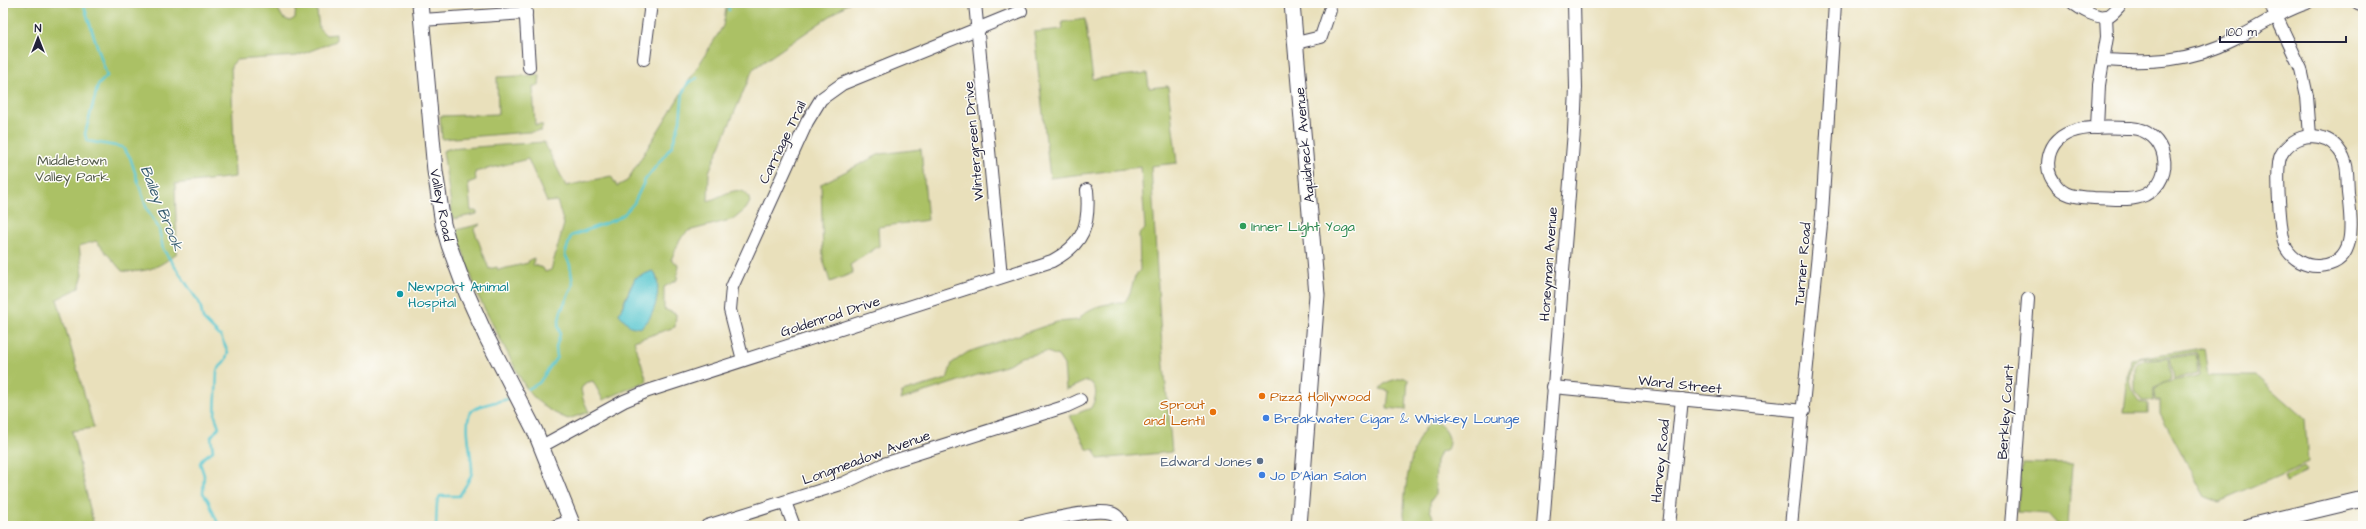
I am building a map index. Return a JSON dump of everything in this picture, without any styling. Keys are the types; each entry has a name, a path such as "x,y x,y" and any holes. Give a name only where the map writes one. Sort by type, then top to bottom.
{"main road":[{"name":"Valley Road","path":"420,3 435,171 443,224 467,294 542,446 572,524"},
{"name":"Aquidneck Avenue","path":"1292,3 1317,295 1299,526"},
{"path":"2249,526 2363,499"}],"street":[{"path":"644,59 651,3"},
{"name":"Wintergreen Drive","path":"975,3 1001,276"},
{"name":"Honeyman Avenue","path":"1542,526 1576,88 1574,3"},
{"name":"Turner Road","path":"1791,526 1804,411 1822,206 1835,3"},
{"path":"2073,3 2093,13 2106,16 2112,13 2122,3"},
{"path":"2270,3 2301,69 2307,96 2310,136"},
{"path":"2104,60 2150,62 2186,57 2231,41 2307,3"},
{"path":"2358,3 2363,5"},
{"path":"422,20 526,8 529,67"},
{"path":"1296,44 1321,37 1330,10"},
{"name":"Carriage Trail","path":"744,360 730,310 732,287 813,110 831,90 842,84 1021,11"},
{"path":"2097,128 2098,96 2108,37 2106,16"},
{"path":"2097,128 2135,128 2146,132 2155,138 2162,148 2165,163 2163,174 2155,188 2146,194 2131,198 2075,197 2059,188 2052,179 2048,168 2049,156 2053,146 2067,133 2079,129 2097,128"},
{"path":"2310,136 2322,137 2332,142 2343,156 2346,167 2351,229 2349,243 2341,256 2332,263 2317,266 2299,261 2286,247 2283,236 2278,173 2279,162 2288,146 2296,140 2310,136"},
{"name":"Goldenrod Drive","path":"542,446 648,391 1001,276 1052,261 1069,251 1083,233 1089,210 1087,190"},
{"name":"Berkley Court","path":"2011,526 2028,299"},
{"name":"Ward Street","path":"1553,387 1804,411"},
{"name":"Harvey Road","path":"1669,526 1682,399"},
{"name":"Longmeadow Avenue","path":"707,526 851,481 884,464 1067,406 1080,400"},
{"path":"785,502 794,526"},
{"path":"1022,526 1045,520 1102,512 1112,513 1119,518 1123,526"},
{"path":"556,526 572,524"}],"green space":[{"name":"Middletown Valley Park","path":"3,3 269,3 270,5 277,7 283,18 290,21 295,18 296,3 316,3 319,28 326,35 336,34 336,41 297,56 236,60 231,66 235,177 175,184 177,253 158,266 152,268 138,271 122,271 96,241 79,246 83,274 79,288 57,299 94,428 72,431 94,526 3,526"},
{"path":"727,3 849,3 753,69 709,172 708,201 732,191 738,191 747,195 750,202 746,209 734,219 688,231 680,239 671,260 678,264 677,280 664,287 664,309 676,314 675,327 634,341 647,381 603,400 593,381 585,383 581,389 583,399 589,412 568,419 554,413 537,401 523,383 478,296 456,230 481,224 474,229 489,269 497,267 498,270 528,263 529,260 534,258 533,265 543,268 545,272 551,270 564,224 557,201 547,202 528,159 475,172 476,180 468,183 471,211 477,211 477,214 453,219 443,151 448,149 544,142 566,186 611,176 617,186 627,181 723,26","holes":["658,279 655,305 619,314 631,286"]},
{"path":"1085,19 1093,79 1147,73 1149,88 1168,86 1177,163 1151,166 1160,322 1172,452 1098,459 1095,450 1087,449 1070,416 1091,408 1096,392 1095,389 1086,381 1066,390 1064,365 1058,356 1047,352 1021,357 1005,366 900,400 902,392 947,379 952,363 968,352 1057,322 1079,320 1092,308 1123,303 1129,295 1135,278 1140,270 1139,235 1145,229 1141,167 1050,178 1034,32 1063,29 1062,22"},
{"path":"540,75 539,86 533,86 535,125 543,125 541,131 442,139 440,116 498,114 497,77"},
{"path":"921,149 928,220 878,227 879,246 850,265 853,273 830,282 823,259 821,184 880,154"},
{"path":"2204,348 2208,376 2256,376 2305,419 2308,463 2219,502 2205,497 2160,413 2160,401 2155,401 2154,394 2159,385 2170,381 2200,375 2197,352 2155,359 2142,358 2134,362 2130,377 2132,388 2139,402 2148,404 2148,413 2124,413 2130,359"},
{"path":"2196,354 2198,373 2174,379 2170,358"},
{"path":"2169,358 2171,379 2154,388 2153,401 2142,401 2135,392 2135,365 2146,360"},
{"path":"1405,377 1408,379 1406,410 1387,408 1389,391 1380,389 1388,382"},
{"path":"1433,421 1444,429 1449,437 1446,451 1440,452 1436,461 1435,495 1430,502 1430,510 1437,526 1407,526 1404,516 1404,503 1410,463 1419,438 1425,428"},
{"path":"2022,463 2072,464 2068,526 2059,526 2048,514 2017,512"},
{"path":"2304,467 2307,472 2286,482 2284,476"}],"water":[{"path":"652,271 655,273 658,287 656,303 653,311 650,318 640,328 630,326 619,314 635,278"}],"waterway":[{"name":"Bailey Brook","path":"83,3 107,76 98,85 85,134 87,141 122,147 130,157 147,209 159,229 163,249 200,304 203,319 221,337 228,352 226,359 217,371 215,416 219,427 211,437 213,451 203,458 200,463 204,475 203,493 208,500 219,526"},
{"path":"728,3 729,10"},
{"path":"528,389 539,383 557,357 556,347 560,334 558,325 561,311 573,285 570,265 565,254 571,236 617,219 634,203 645,180 672,146 680,121 683,92 688,83 697,78"},
{"path":"436,526 437,503 440,496 459,496 472,474 468,439 468,422 470,415 473,410 480,406 508,399"}],"place":[{"name":"Inner Light Yoga","path":"1243,226"},
{"name":"Newport Animal Hospital","path":"400,294"},
{"name":"Pizza Hollywood","path":"1262,396"},
{"name":"Sprout and Lentil","path":"1213,412"},
{"name":"Breakwater Cigar & Whiskey Lounge","path":"1266,418"},
{"name":"Edward Jones","path":"1260,461"},
{"name":"Jo D'Alan Salon","path":"1262,475"}]}
